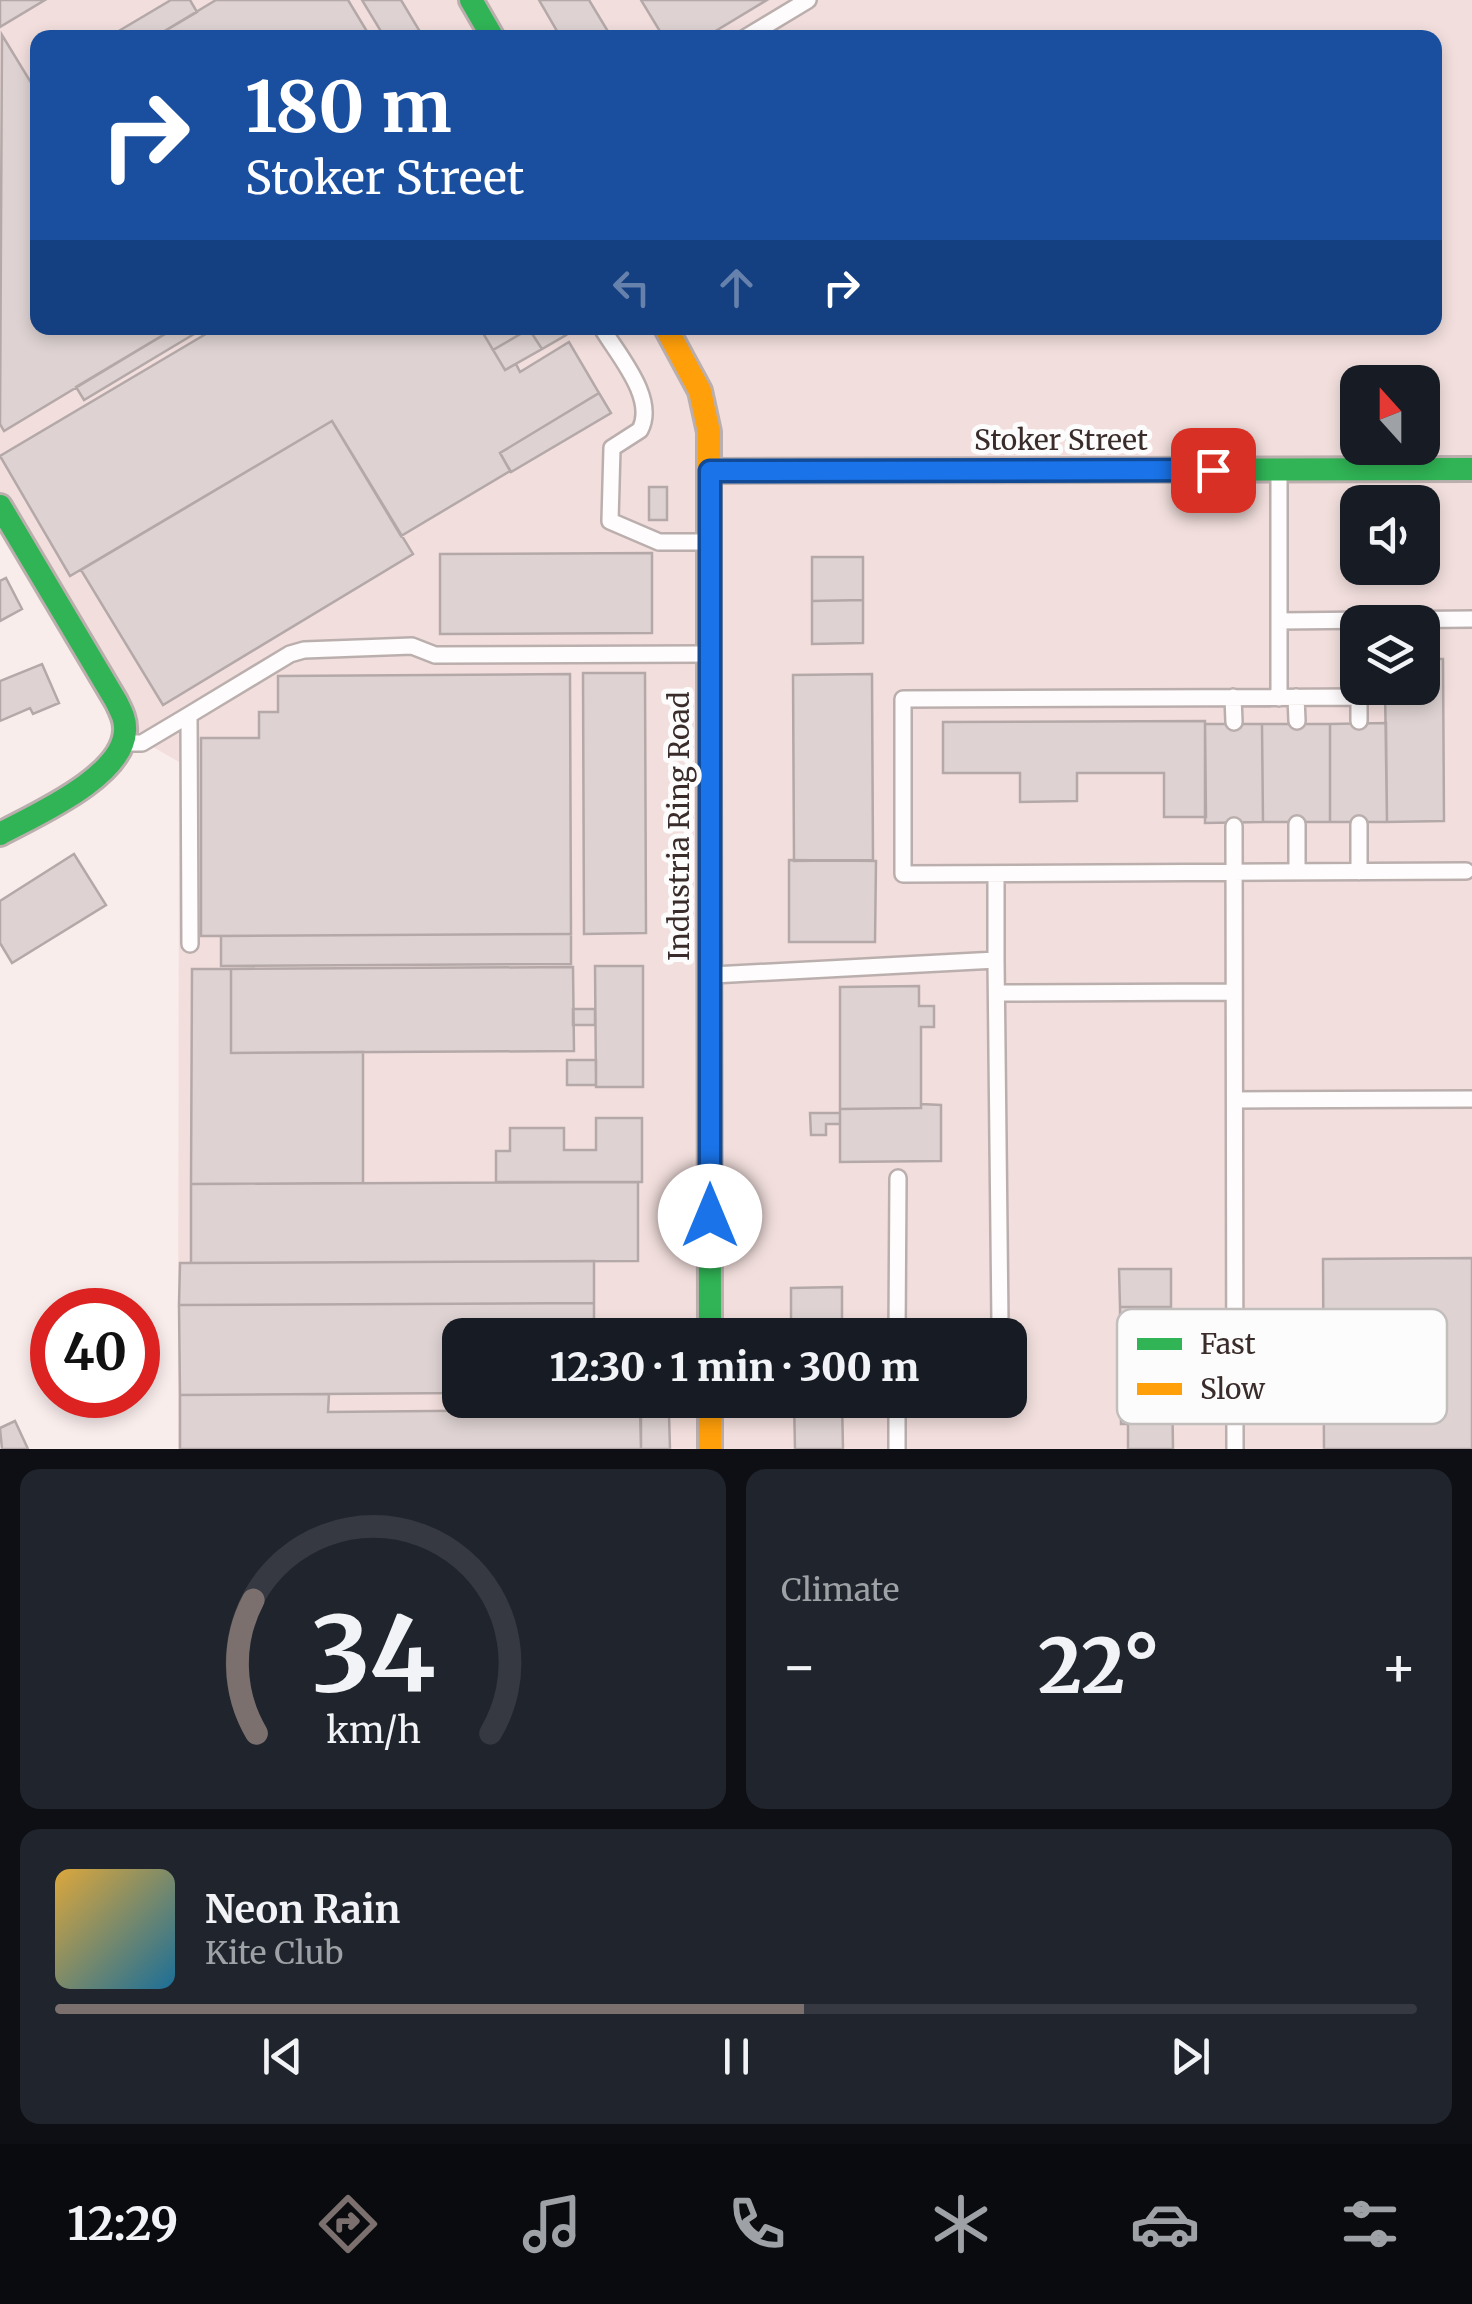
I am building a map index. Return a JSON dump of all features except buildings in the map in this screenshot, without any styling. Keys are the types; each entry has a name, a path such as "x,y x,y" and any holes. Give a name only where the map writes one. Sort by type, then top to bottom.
{"street":[{"path":"471,0 488,30"},
{"name":"Industria Ring Road","path":"670,335 706,406 710,471 710,1318"},
{"name":"Stoker Street","path":"710,471 1472,469"},
{"path":"0,506 116,700 125,722 124,743 101,773 0,834"},
{"path":"710,1418 710,1449"}],"lane":[{"path":"758,30 808,0"},
{"path":"606,335 641,394 645,408 640,430 612,448 610,521 659,542 709,542"},
{"path":"1279,470 1279,698"},
{"path":"1279,621 1472,619"},
{"path":"124,743 142,743 290,654 304,650 412,646 435,655 709,654"},
{"path":"1296,697 1296,721"},
{"path":"1359,721 1359,697 903,699 904,874 1466,871"},
{"path":"1234,698 1234,722"},
{"path":"189,715 190,944"},
{"path":"1297,824 1297,872"},
{"path":"1359,824 1359,872"},
{"path":"1234,826 1235,1309"},
{"path":"996,874 1000,1318"},
{"path":"708,976 996,960"},
{"path":"997,993 1234,992"},
{"path":"1235,1100 1472,1099"},
{"path":"897,1318 898,1178"},
{"path":"897,1418 897,1449"}],"shaded area":[{"path":"0,0 1472,0 1472,1449 178,1449 179,762 127,732 0,504"}],"traffic: fast":[{"path":"471,0 488,30"},
{"path":"710,471 1472,469"},
{"path":"0,506 116,701 125,727 120,748 94,779 0,834"},
{"path":"709,755 710,1318"}],"traffic: slow":[{"path":"670,335 700,391 709,432 709,755"},
{"path":"710,1418 710,1449"}],"route":[{"path":"710,1216 710,471 1213,470"}]}
